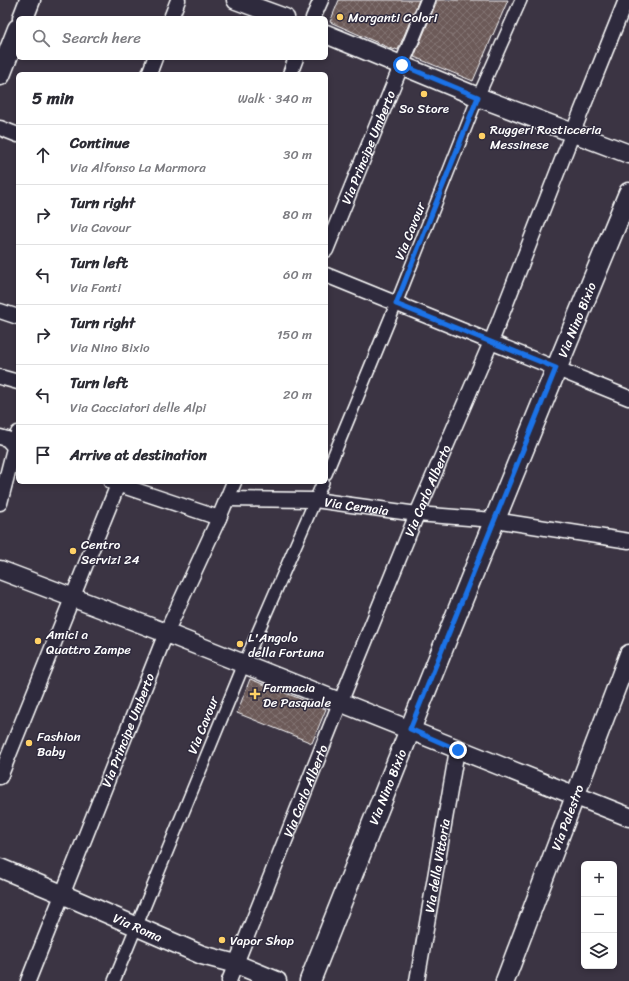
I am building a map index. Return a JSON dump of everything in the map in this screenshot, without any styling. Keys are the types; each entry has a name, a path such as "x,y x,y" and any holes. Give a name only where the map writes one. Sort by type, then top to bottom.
{"main road":[{"path":"23,16 30,0"},
{"path":"0,75 16,34"},
{"name":"Via Nino Bixio","path":"310,981 494,520 629,194"}],"street":[{"path":"172,16 178,0"},
{"path":"236,0 280,16"},
{"path":"315,16 321,0"},
{"name":"Via Principe Umberto","path":"328,245 428,0"},
{"name":"Via Cavour","path":"328,469 396,304 478,97 521,0"},
{"name":"Via Carlo Alberto","path":"229,981 417,514 491,342 626,0"},
{"path":"328,35 478,97 629,154"},
{"path":"150,72 154,60"},
{"path":"291,72 295,60"},
{"path":"0,128 16,134"},
{"path":"328,275 396,304 629,398"},
{"path":"0,311 16,316"},
{"path":"0,377 16,381"},
{"path":"0,437 16,444"},
{"path":"0,503 16,447"},
{"path":"0,777 73,597 116,484"},
{"path":"119,484 219,518"},
{"name":"Via Principe Umberto","path":"28,981 166,633 233,484"},
{"name":"Via Cavour","path":"114,981 244,664 322,484"},
{"name":"Via Cernaia","path":"227,499 315,500 417,514 494,520 629,541"},
{"path":"0,570 166,633 629,817"},
{"name":"Via Palestro","path":"505,981 629,654"},
{"name":"Via della Vittoria","path":"417,981 458,750"},
{"name":"Via Roma","path":"0,868 202,955 236,964 277,981"}],"building":[{"path":"339,0 419,0 398,50 394,50 330,22"},
{"path":"436,0 508,0 473,81 414,57"},
{"path":"250,679 326,709 312,743 237,713"}],"place":[{"name":"Morganti Colori","path":"340,17"},
{"name":"So Store","path":"424,94"},
{"name":"Ruggeri Rosticceria Messinese","path":"482,136"},
{"name":"Centro Servizi 24","path":"73,551"},
{"name":"Amici a Quattro Zampe","path":"38,641"},
{"name":"L'Angolo della Fortuna","path":"240,644"},
{"name":"Farmacia De Pasquale","path":"255,694"},
{"name":"Fashion Baby","path":"29,743"},
{"name":"Vapor Shop","path":"222,940"}],"route":[{"path":"402,65 478,97 396,304 556,368 410,729 458,750"}]}
